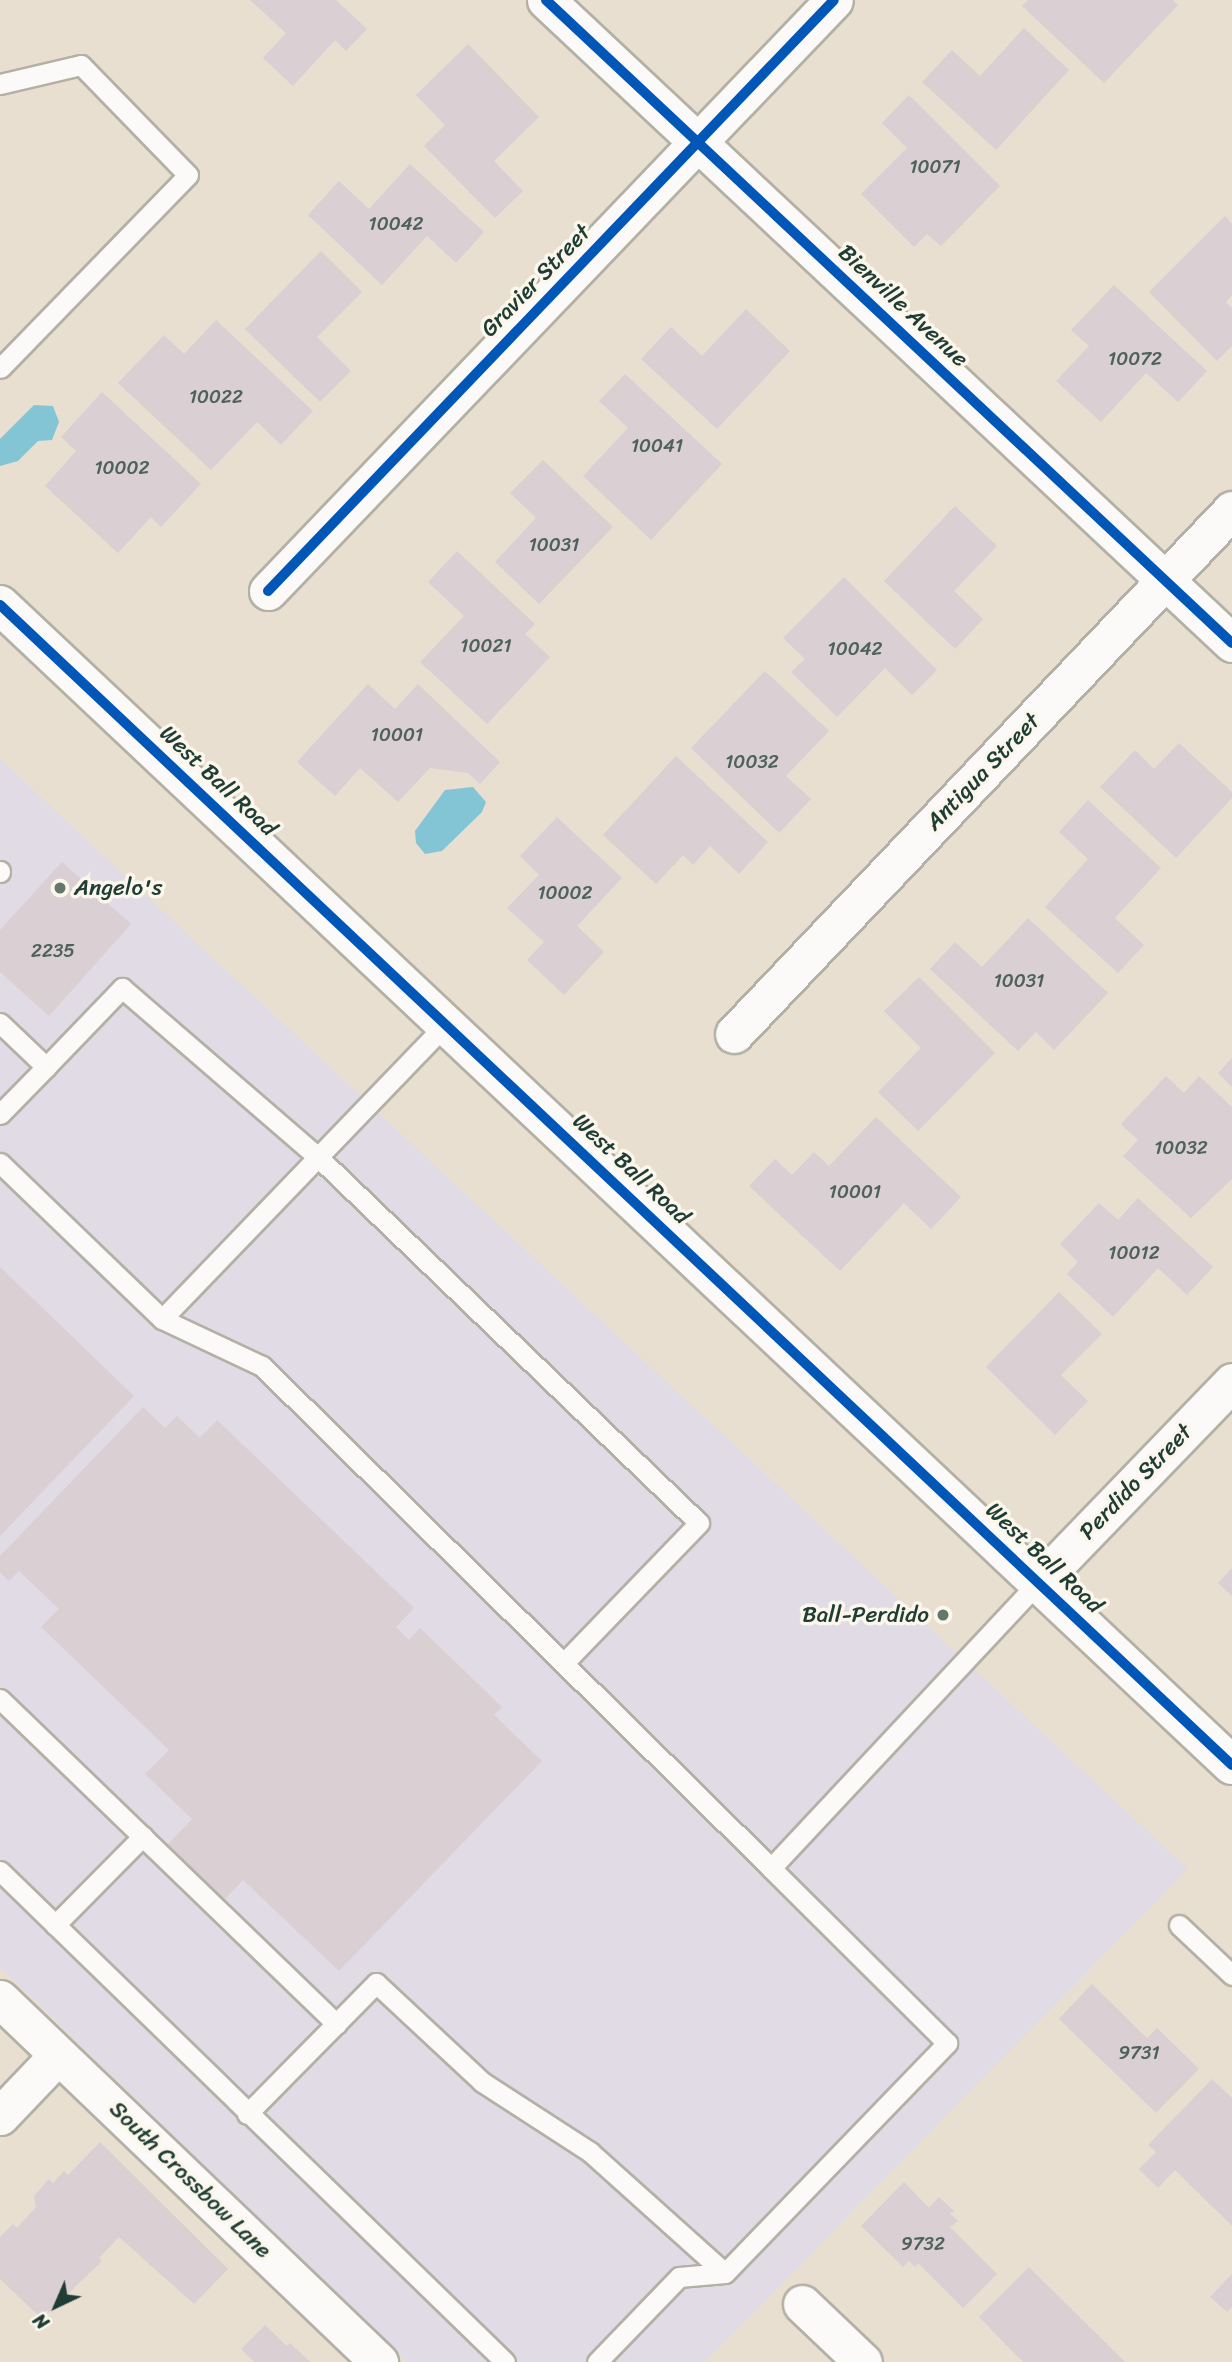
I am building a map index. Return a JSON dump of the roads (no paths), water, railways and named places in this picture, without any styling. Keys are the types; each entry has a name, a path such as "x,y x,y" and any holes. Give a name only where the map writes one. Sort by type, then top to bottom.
{"main road":[{"name":"West Ball Road","path":"0,605 1232,1765"}],"street":[{"name":"Bienville Avenue","path":"546,0 1232,643"},
{"name":"Gravier Street","path":"268,591 834,0"},
{"name":"Antigua Street","path":"734,1034 1232,510"},
{"name":"Perdido Street","path":"1039,1582 1232,1382"},
{"name":"South Crossbow Lane","path":"0,1999 379,2362"},
{"path":"0,2116 58,2055"},
{"path":"802,2304 863,2362"}],"lane":[{"path":"0,83 80,65 188,175 0,368"},
{"path":"0,1114 122,988 318,1157 699,1523 564,1663"},
{"path":"0,1023 46,1067"},
{"path":"162,1319 446,1024"},
{"path":"0,1163 162,1319 262,1366 947,2043 724,2273 679,2277 597,2362"},
{"path":"771,1868 1039,1582"},
{"path":"0,1699 337,2024"},
{"path":"55,1925 143,1836"},
{"path":"0,1871 505,2362"},
{"path":"1179,1925 1232,1975"},
{"path":"247,2114 376,1983 482,2082 590,2152 724,2273"}],"water":[{"path":"34,405 53,406 59,422 52,440 38,441 18,461 0,466 0,439"},
{"path":"473,787 486,802 482,812 442,851 425,854 416,843 415,831 445,790"}],"place":[{"name":"Angelo's","path":"60,888"},
{"name":"Ball-Perdido","path":"943,1615"}]}
